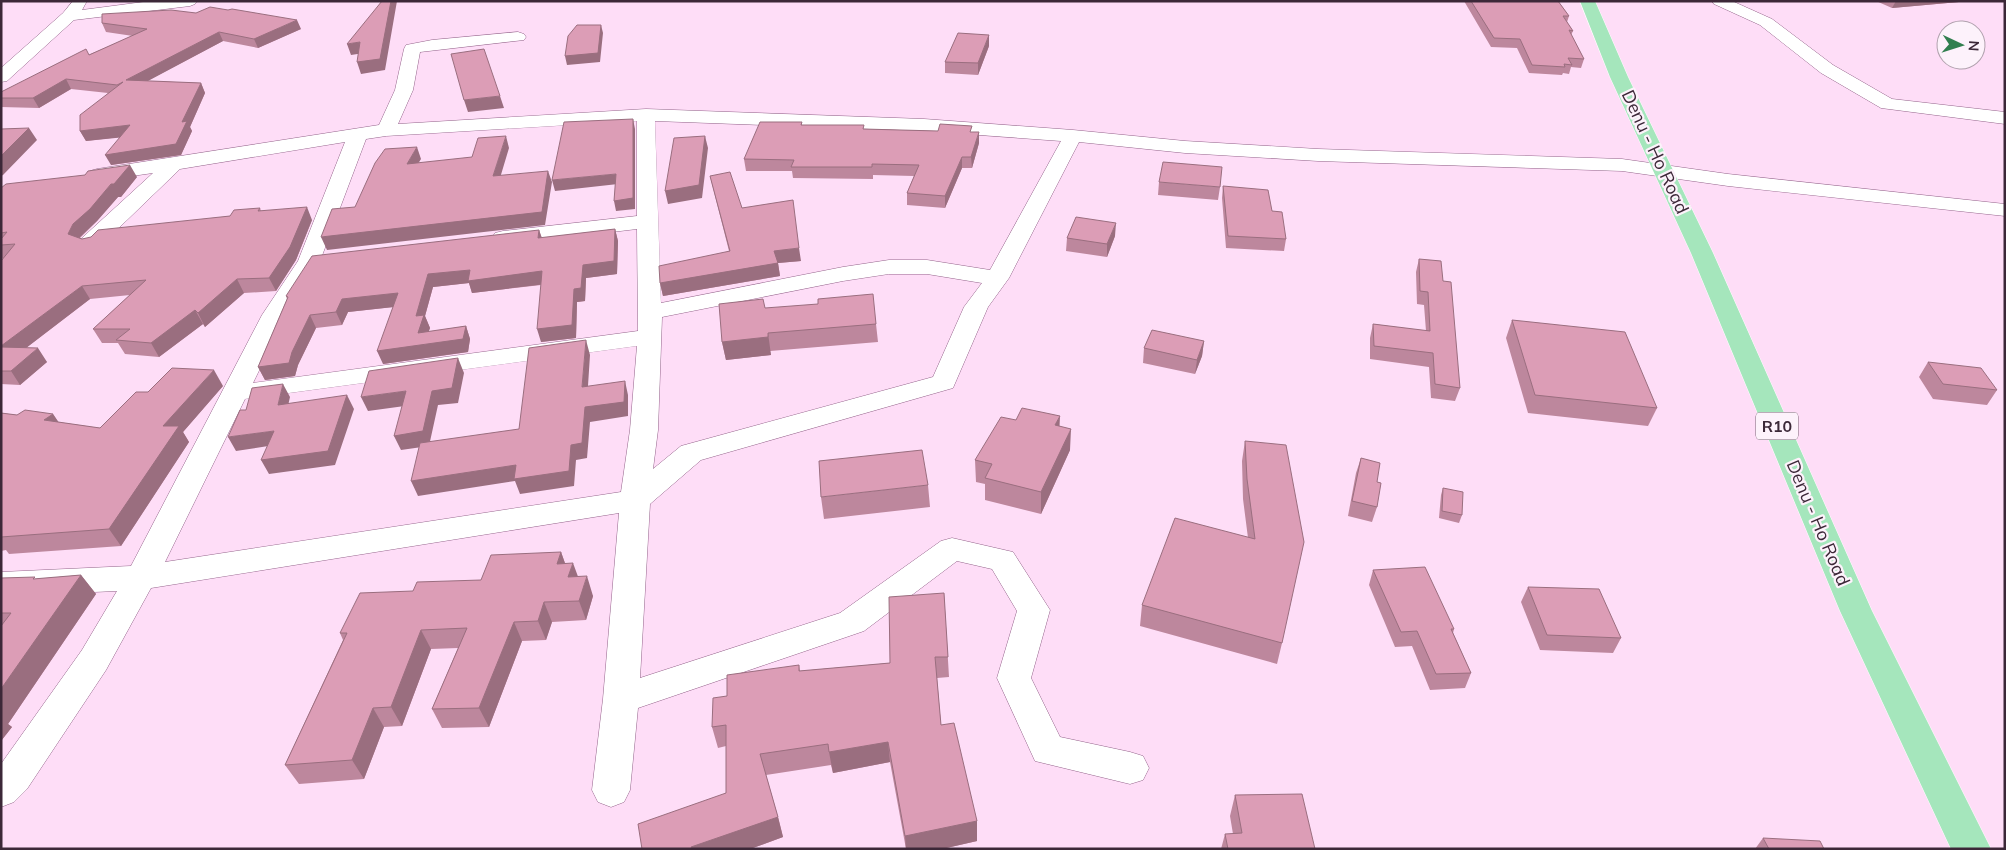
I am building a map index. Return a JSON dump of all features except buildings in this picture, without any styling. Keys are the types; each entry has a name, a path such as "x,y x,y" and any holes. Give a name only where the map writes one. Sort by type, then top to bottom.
{"main road":[{"name":"Denu - Ho Road","path":"1587,1 1619,77 1702,253 1856,611 1971,849"}],"street":[{"path":"1,77 69,16 81,1"},
{"path":"69,16 190,1"},
{"path":"1719,1 1766,22 1827,69 1887,104 2005,118"},
{"path":"386,130 404,90 412,49 432,44 518,37"},
{"path":"78,177 174,164 386,130 646,115 924,125 1073,136 1185,147 1318,154 1622,165 1728,180 2005,210"},
{"path":"611,790 621,699 635,500 644,430 650,324 646,115"},
{"path":"1,790 14,777 94,660 141,578 274,315 318,260 358,134"},
{"path":"1,584 141,578 635,500 691,453 944,382 976,307 997,278 1073,136"},
{"path":"90,243 174,164"},
{"path":"483,240 648,221"},
{"path":"232,395 650,324 843,274 889,267 926,268 997,278"},
{"path":"621,699 852,622 952,549 1002,560 1034,610 1014,678 1048,750 1130,768"}]}
